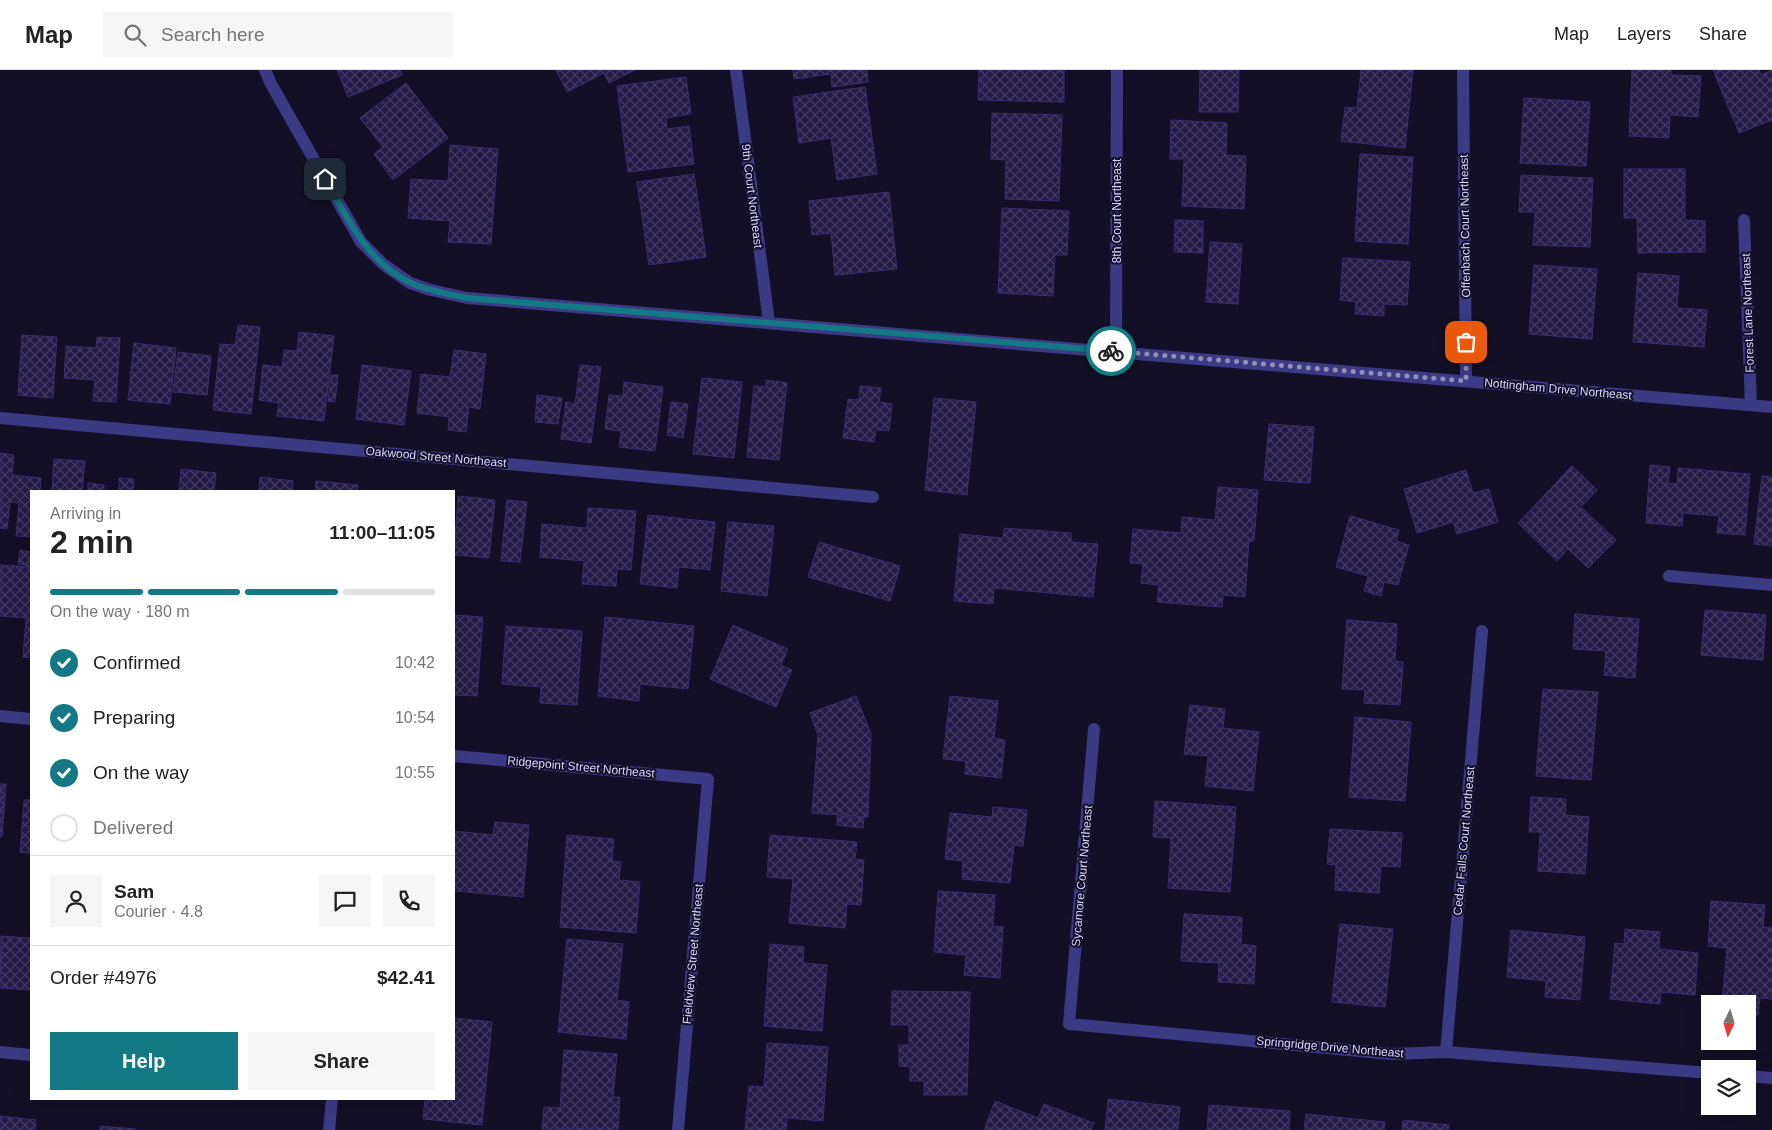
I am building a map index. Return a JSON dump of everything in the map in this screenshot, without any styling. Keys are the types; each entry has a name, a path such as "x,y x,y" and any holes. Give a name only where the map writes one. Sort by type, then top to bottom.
{"street":[{"name":"Nottingham Drive Northeast","path":"265,70 271,84 361,242 382,264 410,283 431,290 467,298 1772,407"},
{"name":"9th Court Northeast","path":"736,70 769,322"},
{"name":"8th Court Northeast","path":"1116,352 1117,70"},
{"name":"Offenbach Court Northeast","path":"1463,70 1466,381"},
{"name":"Forest Lane Northeast","path":"1744,220 1751,405"},
{"name":"Oakwood Street Northeast","path":"0,418 873,497"},
{"path":"1669,576 1772,585"},
{"name":"Cedar Falls Court Northeast","path":"1446,1052 1482,631"},
{"path":"0,716 30,719"},
{"name":"Sycamore Court Northeast","path":"1070,1024 1094,729"},
{"name":"Ridgepoint Street Northeast","path":"455,756 708,779"},
{"name":"Fieldview Street Northeast","path":"678,1130 708,779"},
{"name":"Springridge Drive Northeast","path":"1070,1024 1391,1054 1446,1052 1701,1072"},
{"path":"0,1052 30,1054"},
{"path":"1756,1077 1772,1078"},
{"path":"329,1130 332,1100"}],"building":[{"path":"337,70 400,70 402,75 348,97"},
{"path":"556,70 635,70 609,83 604,73 567,92"},
{"path":"793,70 867,70 868,82 832,87 831,74 794,79"},
{"path":"979,70 1064,70 1064,102 978,100"},
{"path":"1200,70 1239,70 1238,112 1199,112"},
{"path":"1361,70 1413,70 1405,148 1341,141 1345,107 1357,108"},
{"path":"1632,70 1671,70 1671,75 1701,76 1698,117 1670,115 1669,138 1629,136"},
{"path":"1713,70 1759,70 1761,75 1772,70 1772,120 1739,133"},
{"path":"686,77 691,114 666,118 667,129 689,126 694,164 628,172 617,86"},
{"path":"406,83 448,138 393,180 374,154 383,147 360,118"},
{"path":"865,87 877,174 837,180 831,138 799,143 793,97"},
{"path":"1524,98 1590,102 1586,166 1520,163"},
{"path":"992,113 1062,115 1059,201 1005,199 1006,160 991,159"},
{"path":"1171,120 1227,123 1226,155 1246,156 1244,209 1182,206 1184,159 1170,159"},
{"path":"450,145 498,149 491,244 448,242 450,221 408,218 411,179 448,181"},
{"path":"1360,154 1413,157 1408,244 1355,241"},
{"path":"1624,169 1685,169 1685,220 1705,221 1705,252 1638,253 1637,218 1624,218"},
{"path":"694,174 706,257 649,265 637,182"},
{"path":"1521,175 1593,178 1590,247 1533,245 1535,212 1519,212"},
{"path":"889,192 897,269 835,275 831,233 812,235 809,201"},
{"path":"1002,208 1069,211 1067,255 1055,255 1053,296 998,293"},
{"path":"1175,220 1203,221 1203,253 1174,252"},
{"path":"1210,242 1242,244 1238,304 1206,302"},
{"path":"1343,258 1410,262 1407,305 1384,304 1384,316 1355,314 1356,302 1340,300"},
{"path":"1534,265 1597,269 1592,339 1529,334"},
{"path":"1638,273 1679,276 1677,308 1707,310 1704,347 1633,342"},
{"path":"238,325 260,327 251,414 213,410 220,344 235,345"},
{"path":"299,332 334,336 324,421 277,416 279,403 259,400 263,365 282,367 284,350 297,351"},
{"path":"22,335 57,337 53,398 18,395"},
{"path":"97,337 120,338 116,402 93,401 95,380 64,378 66,346 96,348"},
{"path":"134,343 176,348 170,404 128,400"},
{"path":"454,350 486,354 480,409 469,407 466,432 448,430 449,417 417,413 421,374 450,377"},
{"path":"178,352 211,356 207,395 173,392"},
{"path":"362,365 411,371 404,425 356,419"},
{"path":"580,365 601,367 591,443 561,439 566,402 575,404"},
{"path":"331,375 338,375 335,402 328,401"},
{"path":"702,378 742,382 734,458 693,454"},
{"path":"766,380 787,383 779,460 747,457 754,386 766,387"},
{"path":"624,382 663,387 655,451 619,447 621,431 605,429 609,395 623,396"},
{"path":"860,386 881,388 879,402 892,404 889,431 876,430 874,442 843,438 848,399 859,400"},
{"path":"537,395 562,398 558,424 535,422"},
{"path":"934,398 976,402 967,495 925,490"},
{"path":"671,402 688,404 683,438 667,435"},
{"path":"1269,424 1314,427 1310,483 1264,480"},
{"path":"0,453 14,455 12,475 41,478 40,490 30,490 30,537 16,536 19,503 10,502 7,529 0,528"},
{"path":"54,459 85,461 82,490 52,490"},
{"path":"1650,465 1670,467 1668,483 1677,484 1678,468 1750,474 1745,535 1717,533 1719,516 1683,513 1682,526 1646,523"},
{"path":"1572,466 1597,490 1581,507 1616,540 1588,568 1568,549 1557,561 1518,523"},
{"path":"181,469 216,473 214,490 179,490"},
{"path":"1466,470 1473,493 1489,489 1498,522 1457,534 1453,522 1417,533 1404,489"},
{"path":"1762,476 1772,477 1772,546 1754,544"},
{"path":"260,477 293,481 292,490 259,490"},
{"path":"119,478 134,479 133,490 119,490"},
{"path":"316,481 358,485 357,490 315,490"},
{"path":"88,483 104,485 104,490 88,490"},
{"path":"1218,487 1258,490 1254,541 1249,541 1245,597 1223,595 1222,607 1157,602 1159,585 1141,583 1143,564 1130,563 1133,529 1181,533 1182,517 1215,520"},
{"path":"458,496 495,500 489,558 455,555"},
{"path":"507,500 527,502 520,562 501,561"},
{"path":"588,508 636,511 631,570 617,569 616,586 582,584 584,561 540,557 542,524 587,528"},
{"path":"648,515 715,522 710,570 679,567 677,588 640,584"},
{"path":"1350,516 1399,530 1396,541 1409,545 1398,585 1384,582 1381,596 1364,591 1368,576 1336,567"},
{"path":"728,522 774,526 767,596 721,591"},
{"path":"1004,528 1071,533 1071,542 1098,544 1093,597 994,588 993,604 954,601 960,534 1003,538"},
{"path":"819,542 900,566 890,601 808,577"},
{"path":"20,550 30,552 30,566 18,564"},
{"path":"0,565 30,567 30,658 23,657 26,618 0,616"},
{"path":"1705,610 1766,615 1763,660 1701,655"},
{"path":"1575,614 1639,619 1635,678 1604,675 1606,651 1573,649"},
{"path":"455,615 483,617 477,696 455,695"},
{"path":"605,617 694,626 688,689 640,684 639,701 598,696"},
{"path":"1347,620 1397,624 1395,661 1403,662 1400,705 1364,703 1365,690 1342,689"},
{"path":"733,625 788,649 781,665 792,670 776,707 710,679"},
{"path":"506,626 582,631 577,705 540,703 541,687 502,684"},
{"path":"1543,689 1598,692 1591,780 1536,776"},
{"path":"856,696 871,734 868,817 812,813 818,735 810,713"},
{"path":"950,696 998,701 994,738 1005,740 1001,778 965,774 966,761 943,759"},
{"path":"1190,705 1225,709 1223,728 1259,732 1253,791 1205,786 1208,756 1184,754"},
{"path":"1355,717 1411,722 1405,801 1349,797"},
{"path":"0,784 6,784 2,837 0,837"},
{"path":"1531,797 1566,799 1565,815 1589,817 1585,874 1538,871 1540,832 1529,832"},
{"path":"24,800 30,800 30,853 20,852"},
{"path":"1155,801 1236,807 1230,892 1168,888 1171,838 1153,837"},
{"path":"993,807 1027,810 1023,846 1014,845 1010,883 962,879 963,861 945,859 950,813 992,817"},
{"path":"837,816 864,818 863,828 837,825"},
{"path":"495,822 529,825 523,897 455,891 455,831 493,835"},
{"path":"1330,829 1402,833 1400,867 1381,866 1379,893 1335,890 1336,865 1327,864"},
{"path":"567,835 614,839 612,861 621,862 619,880 640,882 636,933 560,927"},
{"path":"770,835 857,842 855,859 864,860 861,905 847,904 845,928 789,923 793,879 767,877"},
{"path":"938,891 995,895 993,926 1003,927 1000,978 964,975 966,955 934,952"},
{"path":"1711,901 1765,905 1763,927 1772,928 1772,999 1760,998 1758,1015 1756,1015 1756,995 1723,995 1727,948 1708,946"},
{"path":"1184,914 1242,917 1241,944 1256,946 1254,984 1218,982 1219,963 1181,961"},
{"path":"1340,924 1393,929 1385,1007 1332,1002"},
{"path":"1625,929 1660,932 1659,949 1698,953 1695,995 1661,992 1660,1004 1610,999 1615,943 1624,944"},
{"path":"1511,930 1585,937 1580,1000 1545,997 1546,981 1507,977"},
{"path":"1,936 30,938 30,990 0,988"},
{"path":"567,939 623,944 617,1000 629,1002 626,1039 558,1032"},
{"path":"770,944 804,947 803,963 827,965 822,1031 764,1026"},
{"path":"892,991 970,992 967,1095 924,1095 924,1081 910,1081 910,1067 899,1066 899,1045 909,1045 909,1025 891,1025"},
{"path":"455,1018 492,1022 482,1125 423,1119 425,1100 455,1100"},
{"path":"767,1043 828,1047 823,1121 787,1118 786,1130 745,1130 749,1086 764,1087"},
{"path":"564,1050 617,1054 613,1097 620,1097 618,1130 542,1129 544,1107 560,1108"},
{"path":"1108,1099 1180,1107 1178,1130 1105,1130"},
{"path":"995,1101 1038,1118 1044,1104 1094,1123 1091,1130 984,1130"},
{"path":"1209,1105 1290,1111 1289,1130 1207,1130"},
{"path":"1306,1114 1385,1122 1384,1130 1304,1130"},
{"path":"0,1116 36,1120 35,1130 0,1130"},
{"path":"1403,1120 1449,1125 1448,1130 1402,1130"},
{"path":"100,1126 135,1129 135,1130 100,1130"}],"way so far":[{"path":"1111,351 1466,381 1466,342"}],"route":[{"path":"325,179 361,242 382,264 410,283 467,298 1111,351"}]}
